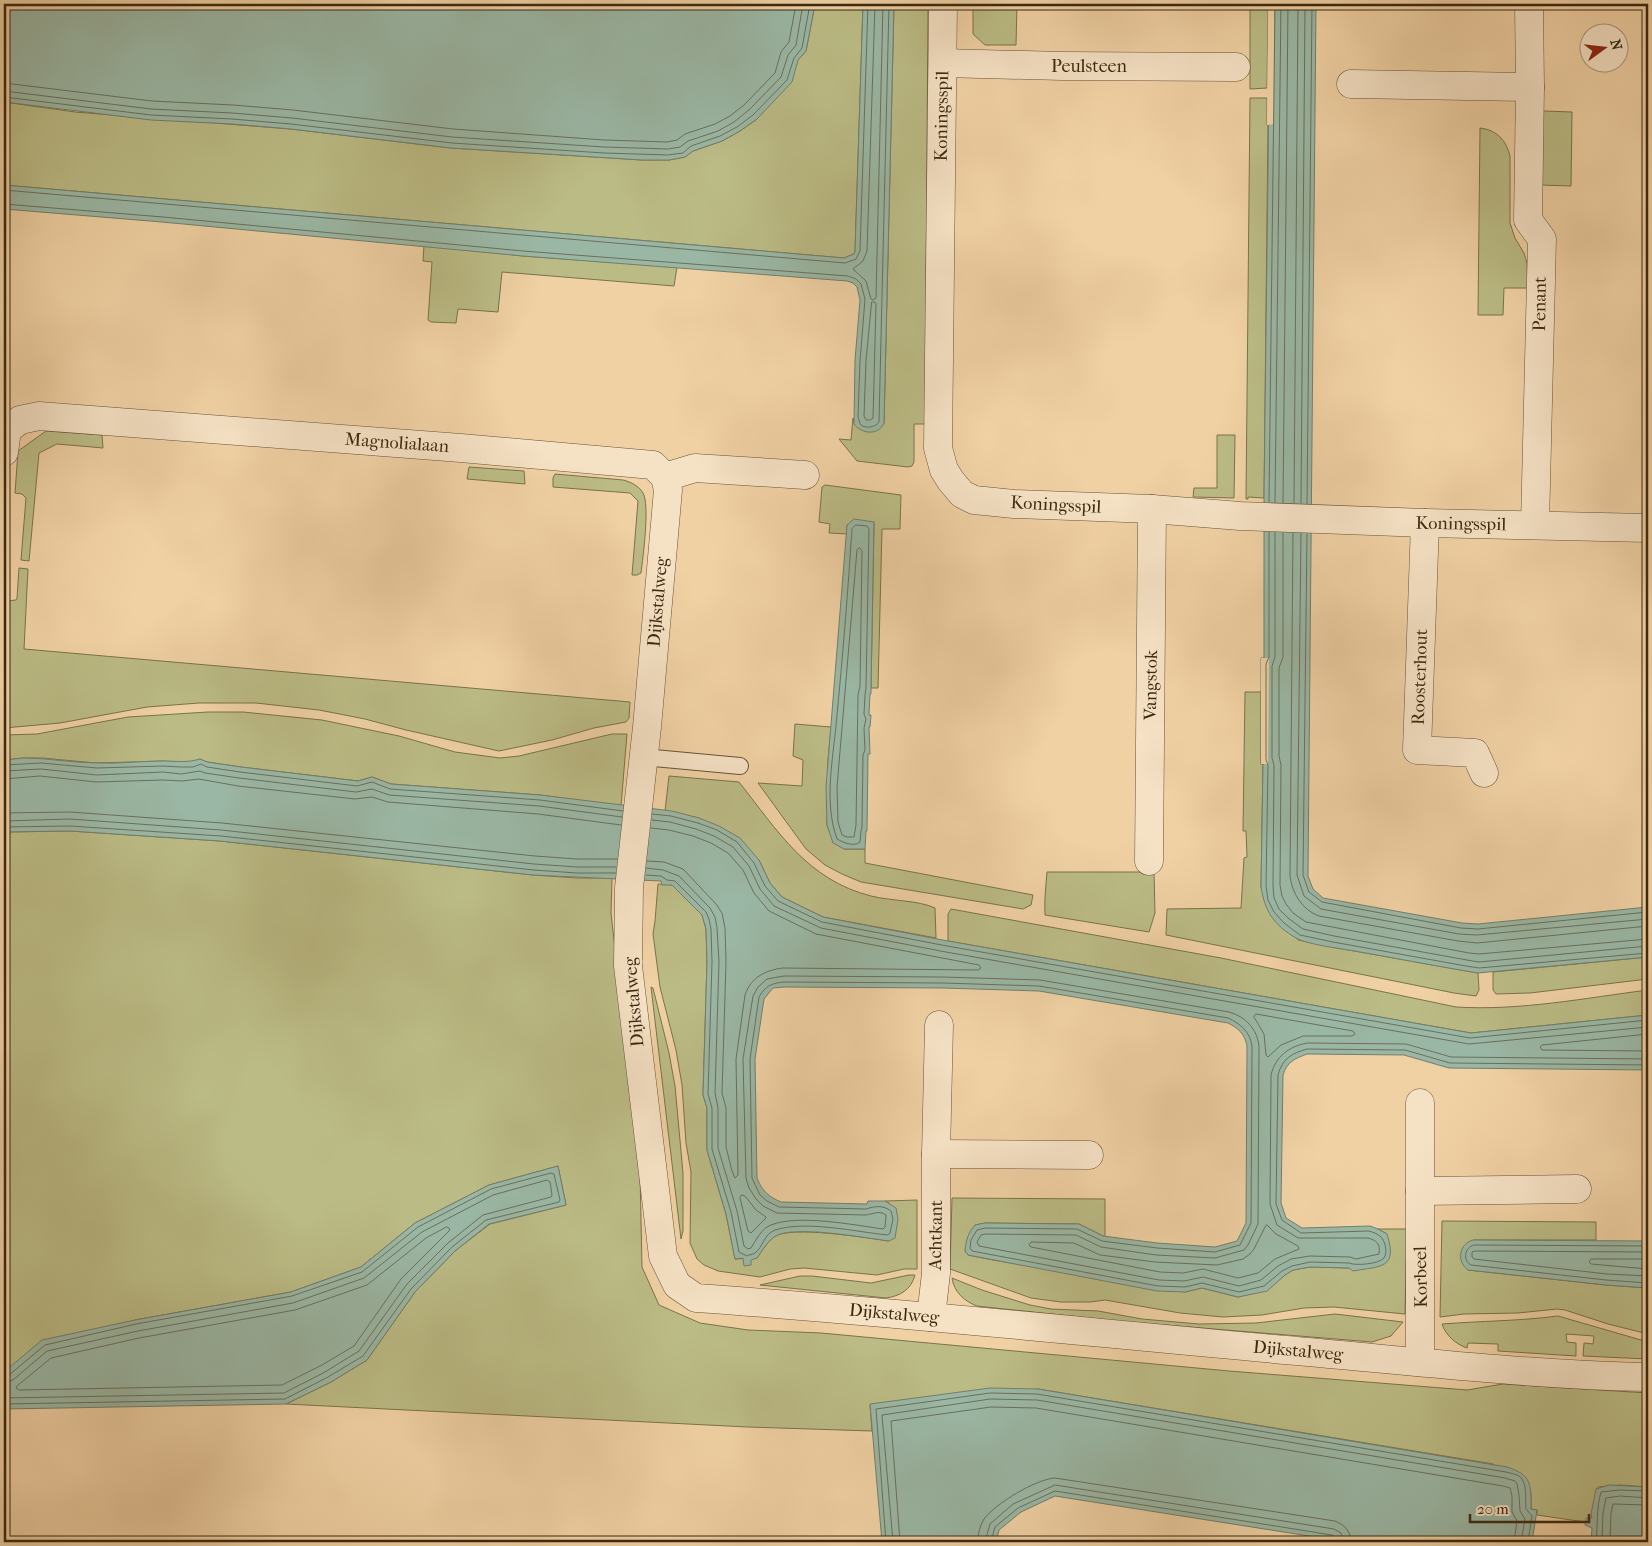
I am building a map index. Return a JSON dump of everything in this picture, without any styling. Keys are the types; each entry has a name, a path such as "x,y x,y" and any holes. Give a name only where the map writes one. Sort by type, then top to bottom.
{"street":[{"name":"Koningsspil","path":"943,4 938,448 944,470 962,494 974,500 1014,504 1152,509 1248,516 1425,523 1648,528"},
{"name":"Penant","path":"1529,4 1528,220 1542,239 1535,525"},
{"name":"Peulsteen","path":"942,63 1062,66 1236,66"},
{"path":"1351,84 1530,86"},
{"name":"Magnolialaan","path":"4,452 7,430 20,420 39,416 461,448 653,465 665,477"},
{"path":"665,477 695,468 805,475"},
{"name":"Dijkstalweg","path":"665,477 668,490 648,717 629,888 628,966 663,1256 676,1285 696,1298 932,1317 1420,1362 1600,1376 1648,1376"},
{"name":"Vangstok","path":"1149,861 1152,509"},
{"name":"Roosterhout","path":"1425,523 1417,750 1475,753 1484,773"},
{"name":"Achtkant","path":"932,1317 936,1273 939,1025"},
{"name":"Korbeel","path":"1420,1103 1420,1362"},
{"path":"936,1154 1089,1155"},
{"path":"1420,1191 1577,1189"}],"lane":[{"path":"643,757 740,766"}],"green space":[{"path":"815,4 863,4 855,251 854,254 844,258 4,185 4,102 75,112 291,129 451,148 642,160 669,160 685,157 693,151 722,141 757,119 806,51"},
{"path":"894,4 928,4 925,424 914,424 914,462 912,466 908,467 857,461 839,439 851,440 853,418 854,423 884,423"},
{"path":"973,4 1017,4 1016,45 985,45 973,34"},
{"path":"1250,4 1268,4 1267,88 1250,89"},
{"path":"1250,98 1267,98 1268,125 1264,498 1248,497 1246,499"},
{"path":"1541,112 1572,112 1571,186 1540,185"},
{"path":"1480,128 1491,131 1500,137 1508,150 1510,156 1510,223 1527,263 1528,288 1504,288 1503,315 1478,315"},
{"path":"424,245 523,256 677,267 674,286 502,272 498,312 458,309 456,323 431,322 428,320 432,262 423,261"},
{"path":"46,431 102,435 103,448 57,444 39,453 29,561 21,560 26,498 22,494 15,493 18,451"},
{"path":"1217,435 1235,435 1234,498 1193,497 1194,488 1217,488"},
{"path":"469,467 524,471 525,484 467,479"},
{"path":"555,474 623,480 634,485 643,493 646,519 641,573 632,575 638,501 630,493 553,487"},
{"path":"825,485 901,495 900,529 882,529 878,688 871,688 874,522 847,525 847,534 829,533 830,524 819,522 822,487"},
{"path":"19,568 28,569 24,649 630,702 629,718 626,722 499,751 365,719 319,710 256,703 199,703 147,707 60,723 4,728 4,625 6,601 16,600 17,598"},
{"path":"1245,692 1261,692 1261,764 1263,764 1261,887 1298,940 1478,973 1479,990 1476,996 1166,935 1167,909 1241,908 1244,858 1247,857 1246,831 1243,831"},
{"path":"208,712 243,712 322,720 399,736 455,752 500,758 519,756 612,734 627,734 621,806 540,795 391,784 372,777 358,781 241,767 207,762 200,759 192,762 96,763 42,758 4,760 4,735 37,734 128,717"},
{"path":"795,724 831,727 828,760 827,825 830,833 844,849 865,849 865,863 1033,895 1031,905 1023,909 861,882 825,865 806,849 758,783 802,786 803,760 793,756"},
{"path":"669,776 739,782 795,851 811,866 829,878 871,896 920,903 935,908 936,938 823,917 782,897 770,883 759,860 699,818 665,811"},
{"path":"70,831 220,841 533,875 612,878 611,913 640,1173 642,1267 659,1305 700,1323 748,1330 821,1333 1229,1371 1467,1390 1503,1384 1648,1393 1648,1487 1620,1485 1598,1487 1593,1519 1585,1522 1537,1515 1537,1510 1531,1509 1531,1494 1493,1464 1038,1389 870,1405 872,1431 748,1427 286,1404 331,1382 367,1360 415,1292 455,1251 490,1224 566,1205 558,1166 489,1185 415,1223 361,1267 291,1292 135,1320 4,1372 4,832"},
{"path":"1047,872 1154,872 1155,913 1149,932 1045,915"},
{"path":"658,884 672,885 702,915 706,929 707,962 703,1095 707,1108 707,1150 726,1214 735,1259 757,1258 774,1237 796,1232 829,1233 889,1241 889,1203 885,1201 917,1200 917,1269 904,1269 877,1275 804,1268 790,1269 760,1277 718,1271 704,1265 697,1259 690,1243 691,1172 686,1143 682,1085 676,1050 660,987 653,934"},
{"path":"951,909 1221,958 1456,1007 1480,1008 1528,1005 1648,990 1648,1015 1471,1033 948,941 948,914"},
{"path":"1648,957 1648,979 1530,993 1496,994 1493,990 1493,972"},
{"path":"651,987 653,988 669,1053 675,1086 683,1173 683,1231 681,1239"},
{"path":"952,1198 1105,1199 1105,1237 1079,1224 985,1223 975,1225 965,1251 968,1255 993,1260 1185,1292 1202,1288 1238,1297 1267,1290 1293,1270 1310,1267 1349,1268 1387,1234 1378,1229 1407,1229 1405,1314 1334,1307 1304,1308 1262,1315 1223,1317 1180,1313 1105,1300 1061,1302 1031,1298 950,1269"},
{"path":"1442,1221 1596,1222 1596,1240 1473,1240 1468,1270 1648,1288 1648,1334 1557,1309 1440,1317"},
{"path":"915,1275 908,1288 896,1296 886,1298 760,1285 800,1276 871,1283"},
{"path":"952,1278 982,1290 1030,1305 1051,1309 1098,1311 1142,1319 1199,1324 1256,1323 1335,1314 1403,1322 1391,1336 1372,1342 1117,1321 977,1306 960,1295 955,1288"},
{"path":"1558,1316 1648,1342 1648,1359 1583,1356 1584,1343 1593,1344 1594,1336 1566,1334 1567,1342 1576,1343 1576,1356 1498,1351 1498,1344 1468,1343 1467,1348 1452,1339 1442,1324 1514,1320"}],"water":[{"path":"4,4 815,4 806,51 798,60 792,82 757,119 722,141 693,151 685,157 669,160 642,160 451,148 291,129 151,120 4,102"},
{"path":"863,4 894,4 884,423 882,427 874,432 865,432 854,424 855,360 860,300 857,287 847,281 523,256 4,209 4,185 844,258 854,254 855,251"},
{"path":"1270,4 1316,4 1308,876 1313,889 1323,898 1462,923 1478,924 1648,907 1648,957 1478,973 1309,943 1296,938 1276,923 1265,904 1261,887 1263,764 1261,764 1261,658 1264,658"},
{"path":"854,519 874,522 869,715 871,715 869,727 870,754 868,754 865,849 844,849 833,843 827,825 826,787 847,525"},
{"path":"24,758 105,763 200,759 207,762 241,767 358,781 372,777 391,784 540,795 672,811 699,818 719,826 740,838 759,860 770,883 782,897 823,917 948,941 1471,1033 1648,1015 1648,1070 1449,1068 1404,1055 1307,1054 1298,1058 1289,1064 1283,1075 1281,1203 1286,1218 1302,1228 1370,1226 1378,1229 1387,1234 1390,1245 1388,1260 1385,1264 1379,1266 1353,1271 1349,1268 1310,1267 1293,1270 1267,1291 1238,1297 1202,1288 1185,1292 1157,1291 968,1255 965,1251 967,1240 975,1225 985,1223 1079,1224 1103,1236 1157,1243 1215,1247 1237,1241 1246,1223 1247,1046 1245,1038 1238,1029 1228,1023 1039,991 943,988 773,988 764,999 755,1059 757,1178 761,1187 766,1193 781,1202 867,1204 868,1201 885,1201 896,1208 898,1219 895,1238 889,1241 829,1233 783,1233 769,1241 757,1258 751,1260 751,1265 744,1266 743,1258 735,1259 726,1214 707,1150 707,1108 703,1095 707,962 706,929 702,915 672,885 662,885 661,881 533,875 220,841 70,831 4,832 4,760"},
{"path":"558,1166 566,1205 489,1224 455,1251 415,1292 367,1360 331,1382 286,1404 4,1409 4,1372 42,1340 135,1320 291,1292 361,1267 415,1223 489,1185"},
{"path":"1473,1240 1648,1241 1648,1288 1468,1270 1462,1262 1461,1253 1465,1245"},
{"path":"990,1388 1038,1389 1507,1467 1526,1477 1530,1487 1531,1509 1537,1510 1532,1542 1347,1542 1055,1496 1021,1512 999,1530 996,1542 882,1542 870,1404"},
{"path":"1609,1485 1648,1487 1648,1542 1591,1542 1592,1528 1585,1525 1586,1518 1592,1518 1591,1514 1596,1489"}],"pier":[{"path":"1268,4 1274,4 1274,124 1267,125"},
{"path":"1261,658 1269,658 1268,764 1261,764"}]}
